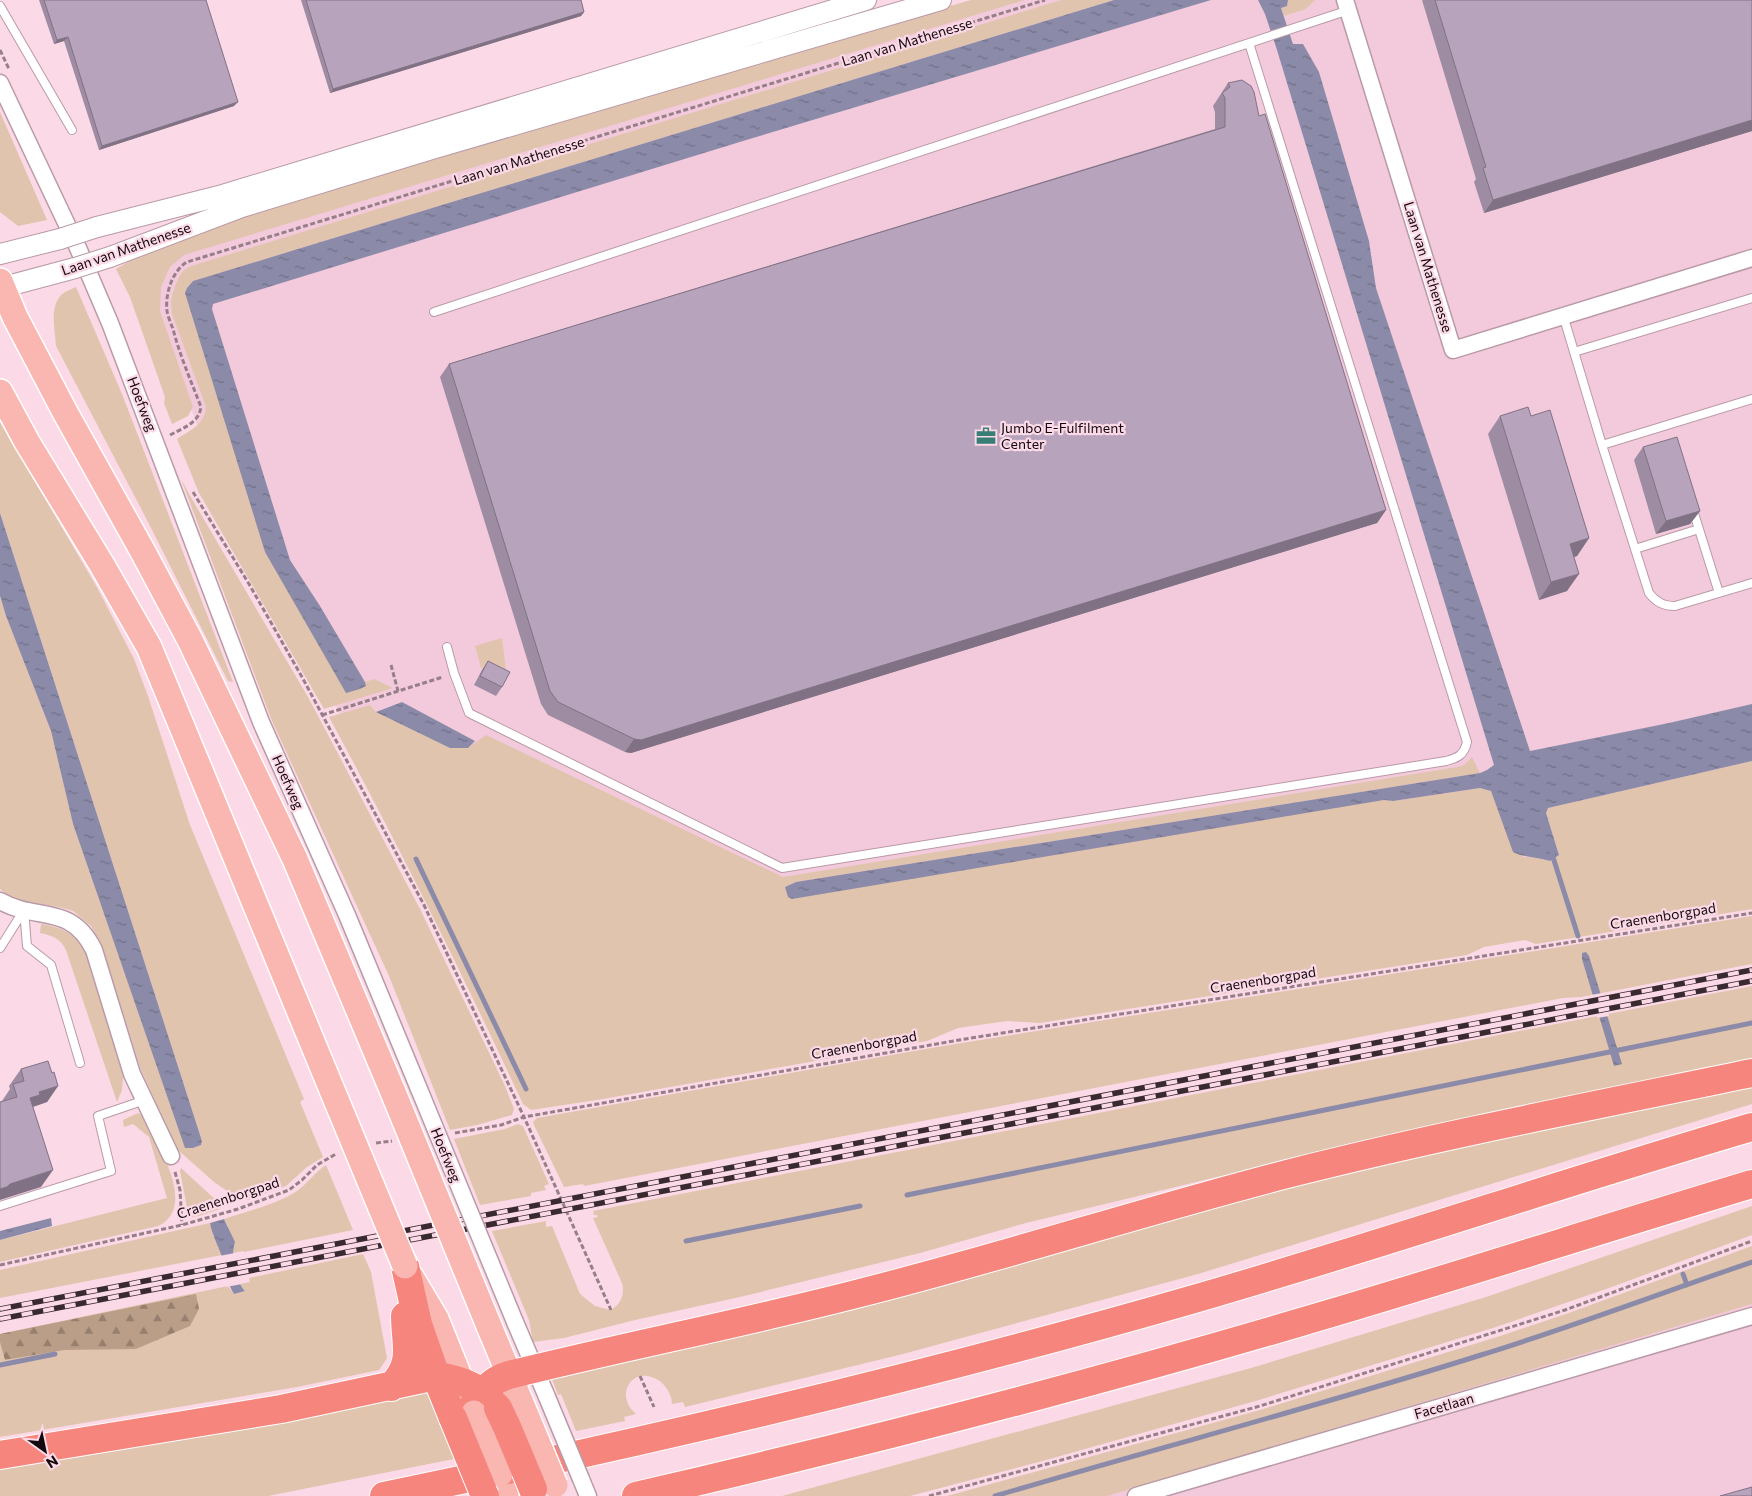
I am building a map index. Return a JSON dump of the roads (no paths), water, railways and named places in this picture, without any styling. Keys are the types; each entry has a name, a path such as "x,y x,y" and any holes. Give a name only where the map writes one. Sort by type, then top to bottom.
{"highway":[{"path":"486,1496 475,1400 492,1382 522,1372 862,1293 979,1262 1216,1193 1307,1169 1457,1134 1752,1073"},
{"path":"384,1496 640,1441 982,1357 1297,1269 1752,1127"},
{"path":"636,1496 859,1443 1110,1377 1284,1327 1752,1184"},
{"path":"405,1266 425,1339 475,1400 508,1427 550,1492"},
{"path":"391,1387 401,1376 407,1362 425,1339"},
{"path":"0,1455 271,1411 391,1387 475,1400"},
{"path":"710,1496 859,1443"}],"main road":[{"name":"Hoefweg","path":"1,286 15,317 66,414 142,550 198,657 295,859 489,1326 522,1372"},
{"path":"0,392 27,442 102,565 154,657 405,1266"},
{"path":"475,1400 506,1496"}],"street":[{"name":"Laan van Mathenesse","path":"0,254 219,196 866,0"},
{"name":"Laan van Mathenesse","path":"1,286 75,268 110,257 242,207 432,149 941,0"},
{"name":"Laan van Mathenesse","path":"1347,5 1453,350 1752,258"},
{"name":"Hoefweg","path":"0,82 78,248 110,323 261,722 340,897 515,1322 522,1372 547,1397 588,1496"},
{"path":"0,901 8,906 72,922 89,939 132,1074 171,1156"},
{"name":"Facetlaan","path":"1136,1496 1752,1316"}],"lane":[{"path":"434,312 1292,29 1347,5"},
{"path":"0,6 72,130"},
{"path":"447,647 454,673 469,713 782,868 1446,761 1461,756 1466,749 1467,742 1249,43"},
{"path":"1574,352 1752,298"},
{"path":"1563,315 1649,592 1659,603 1666,606 1675,606 1752,583"},
{"path":"1602,445 1752,399"},
{"path":"1691,502 1719,593"},
{"path":"1635,549 1700,529"},
{"path":"0,948 24,910"},
{"path":"24,910 27,946 51,965 80,1062"},
{"path":"0,1206 111,1171 98,1116 145,1100"}],"water":[{"path":"1114,0 1211,0 213,304 212,309 290,560 365,682 366,686 346,693 265,552 185,293 193,281"},
{"path":"1258,0 1288,0 1287,6 1281,8 1293,44 1303,44 1319,72 1369,241 1376,288 1530,751 1752,704 1752,761 1548,808 1546,813 1559,855 1550,861 1513,852 1491,791 1480,788 1393,801 1384,800 792,899 788,897 785,887 796,882 1480,773 1494,765 1277,50 1265,14"},
{"path":"0,513 202,1141 201,1145 193,1148 185,1148 73,824 51,731 6,616 0,596"},
{"path":"402,702 475,741 468,748 450,748 376,712"},
{"path":"1586,952 1589,956 1622,1064 1614,1066 1582,959 1582,953"},
{"path":"51,1218 52,1226 0,1240 0,1231"},
{"path":"224,1219 235,1242 233,1254 235,1268 239,1282 245,1291 234,1294 229,1285 224,1262 210,1223"}],"waterway":[{"path":"1552,854 1578,936"},
{"path":"416,859 526,1089"},
{"path":"907,1195 1752,1023"},
{"path":"686,1241 860,1206"},
{"path":"995,1496 1421,1374 1549,1333 1752,1262"},
{"path":"1683,1274 1687,1285"},
{"path":"0,1365 55,1354"}],"railway":[{"path":"0,1309 1752,970"},
{"path":"0,1319 1752,981"}],"place":[{"name":"Jumbo E-Fulfilment Center","path":"986,436"}]}
